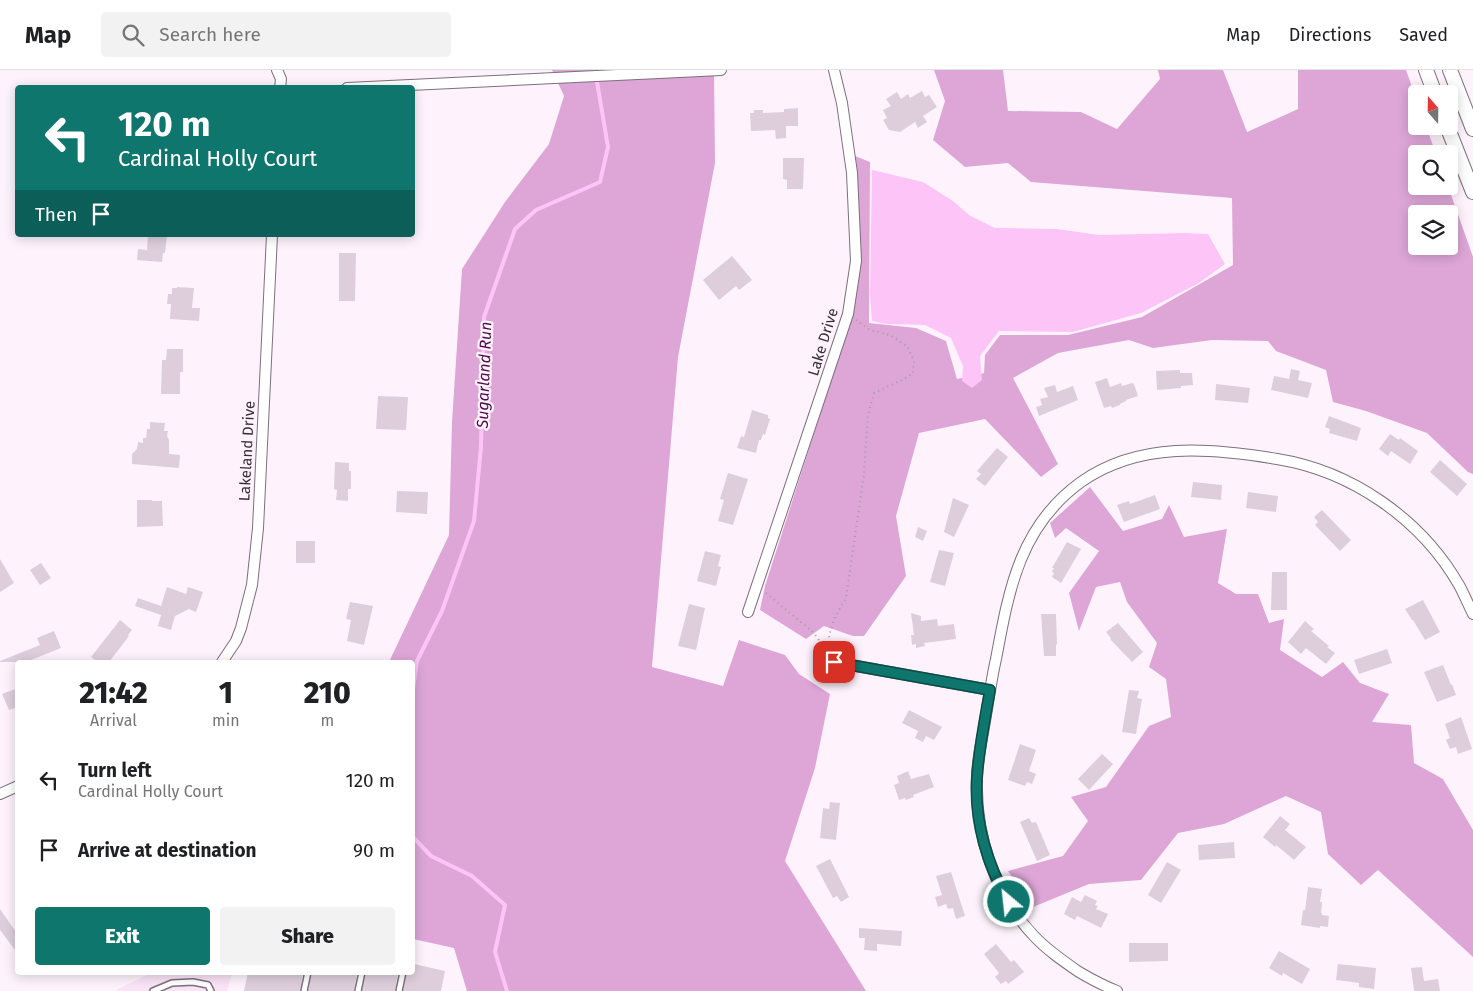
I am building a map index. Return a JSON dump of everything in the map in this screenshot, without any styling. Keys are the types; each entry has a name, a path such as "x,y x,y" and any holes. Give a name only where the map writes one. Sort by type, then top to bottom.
{"main road":[{"path":"1426,70 1432,85"},
{"path":"1450,70 1473,129"},
{"path":"1451,135 1473,192"}],"street":[{"path":"277,70 281,79 280,85"},
{"path":"409,85 721,70"},
{"name":"Lake Drive","path":"748,612 848,314 856,262 852,173 841,98 834,70"},
{"name":"Lakeland Drive","path":"223,660 236,641 241,628 252,585 258,528 272,237"},
{"path":"1117,991 1089,978 1066,963 1032,934 1012,906 990,864 983,840 977,806 979,756 1003,618 1011,585 1018,563 1036,529 1066,494 1095,473 1142,455 1165,451 1217,451 1287,461 1315,468 1358,486 1406,520 1443,562 1473,614"},
{"path":"834,662 990,690"},
{"path":"0,794 15,787"}],"lane":[{"path":"304,991 307,975"},
{"path":"358,991 361,975"},
{"path":"399,991 402,975"},
{"path":"153,991 172,983 193,982 208,985 211,991"}],"path":[{"path":"834,662 829,636 834,619 846,598 864,474 868,415 874,393 913,373 914,361 907,346 890,336 870,330 848,314"},
{"path":"755,588 763,591 813,632 834,662"}],"shaded area":[{"path":"552,70 714,70 715,163 678,357 652,667 723,686 739,640 785,655 799,674 830,694 815,768 785,861 866,991 467,991 454,948 415,939 415,660 390,660 449,535 452,422 462,269 505,202 549,144 564,96"},
{"path":"934,70 1003,70 1008,111 1081,112 1117,129 1160,79 1158,70 1223,70 1247,132 1298,109 1298,70 1406,70 1411,85 1408,85 1408,135 1429,135 1433,145 1408,145 1408,195 1451,195 1455,205 1408,205 1408,255 1458,255 1458,214 1473,257 1473,474 1468,472 1427,433 1366,411 1333,402 1326,370 1276,351 1268,341 1212,340 1153,348 1129,340 1058,353 1013,378 1058,464 1041,477 985,419 919,433 896,516 906,576 864,636 853,636 824,626 806,639 760,610 765,586 853,312 859,249 855,156 870,162 869,323 916,328 946,341 957,379 984,373 985,355 1000,335 1068,335 1142,317 1233,265 1232,198 1031,182 1008,163 965,167 933,140 945,101"},
{"path":"872,170 923,182 953,201 969,215 995,228 1057,229 1099,235 1208,234 1225,264 1199,283 1141,313 1073,332 999,331 980,356 982,380 972,388 962,381 963,366 951,338 925,325 887,324 872,321 870,296"},
{"path":"1090,487 1123,531 1162,519 1169,505 1184,537 1227,529 1218,583 1236,594 1258,594 1269,623 1284,619 1280,650 1322,677 1343,662 1360,683 1389,694 1372,722 1411,725 1414,763 1443,779 1473,830 1473,957 1378,870 1361,885 1328,854 1321,812 1286,796 1224,824 1178,833 1141,880 1089,884 1033,907 1008,871 1063,856 1088,821 1071,797 1106,787 1149,726 1171,717 1166,679 1149,667 1157,643 1127,602 1120,582 1096,587 1079,631 1069,593 1099,551 1066,528 1055,538 1050,523"},
{"path":"147,975 231,975 227,991 114,991"}],"building":[{"path":"922,91 925,97 929,95 937,107 923,116 927,122 918,128 915,122 900,132 889,130 883,120 887,118 883,110 891,106 886,99 897,92 901,99 908,94 910,98"},
{"path":"798,108 798,126 786,126 786,138 776,139 775,130 751,131 750,113 754,113 754,110 763,110 763,113 784,112 784,109"},
{"path":"783,158 804,158 803,189 787,189 787,180 783,179"},
{"path":"148,237 167,237 162,262 137,260 138,249 147,250"},
{"path":"339,253 356,253 355,301 339,301"},
{"path":"732,256 752,280 739,290 736,286 719,300 703,280"},
{"path":"172,288 194,288 192,308 200,308 199,321 170,319 171,304 167,304 168,294 172,294"},
{"path":"167,349 183,349 183,372 180,372 180,394 161,394 162,360 166,360"},
{"path":"1291,369 1300,371 1298,380 1312,383 1308,398 1271,390 1274,376 1289,379"},
{"path":"1180,370 1180,373 1192,373 1193,385 1157,390 1156,371"},
{"path":"1107,378 1110,387 1121,383 1122,386 1134,384 1138,396 1112,408 1111,406 1104,408 1095,382"},
{"path":"1216,384 1250,388 1248,403 1215,400"},
{"path":"1055,385 1057,392 1073,386 1078,400 1039,416 1036,407 1042,405 1040,399 1048,397 1044,388"},
{"path":"378,396 408,397 406,430 376,429"},
{"path":"752,410 768,415 770,419 765,435 763,434 761,440 759,440 756,453 737,448 741,436 744,437"},
{"path":"1329,416 1361,428 1357,441 1329,433 1330,429 1325,427"},
{"path":"150,422 165,423 164,431 168,431 169,454 180,455 179,468 132,464 132,454 137,449 138,442 143,443 143,438 146,438 147,429 150,429"},
{"path":"1390,434 1399,440 1400,438 1418,451 1410,464 1391,451 1388,456 1379,449"},
{"path":"997,448 1008,457 985,486 976,479 981,474 977,471"},
{"path":"1440,460 1467,484 1457,496 1430,472"},
{"path":"335,462 349,463 351,489 348,489 348,501 336,500 337,490 334,489"},
{"path":"728,473 748,479 733,525 718,521 724,500 720,499"},
{"path":"1193,482 1222,485 1221,500 1191,497"},
{"path":"397,491 428,492 427,514 396,512"},
{"path":"1248,492 1278,496 1276,512 1246,508"},
{"path":"1155,495 1160,509 1124,522 1117,505 1129,501 1130,504"},
{"path":"953,498 969,505 954,537 944,532"},
{"path":"137,500 162,501 163,526 137,527"},
{"path":"1322,510 1351,540 1340,551 1315,525 1318,522 1314,517"},
{"path":"918,527 927,531 923,541 915,537"},
{"path":"296,541 315,541 315,563 296,563"},
{"path":"1067,542 1081,549 1061,583 1052,577 1054,568 1052,568"},
{"path":"939,550 954,553 945,586 930,582"},
{"path":"705,551 721,555 718,566 721,567 716,586 697,581"},
{"path":"0,559 14,583 0,592"},
{"path":"41,563 51,578 40,585 30,570"},
{"path":"1272,572 1287,572 1287,610 1271,610"},
{"path":"167,587 186,594 188,587 203,592 196,612 189,609 175,616 171,630 158,626 161,615 135,606 138,598 161,606"},
{"path":"1423,600 1440,632 1425,640 1405,609"},
{"path":"350,602 373,606 364,645 347,641 351,620 346,619"},
{"path":"689,604 705,608 696,650 678,646"},
{"path":"911,613 921,616 921,621 937,619 938,626 954,624 956,639 924,643 925,646 916,648 916,644 912,645 911,635 914,635"},
{"path":"1041,614 1056,614 1056,656 1044,656"},
{"path":"120,620 132,630 111,660 95,660 91,657"},
{"path":"1305,621 1314,629 1311,631 1335,653 1326,664 1306,648 1301,654 1288,642"},
{"path":"1118,623 1143,652 1132,662 1110,639 1106,632"},
{"path":"54,631 61,648 31,660 0,662 40,645 37,638"},
{"path":"1387,649 1392,663 1359,674 1354,660"},
{"path":"1443,665 1456,695 1437,702 1424,672"},
{"path":"15,689 15,708 9,710 2,694"},
{"path":"1129,690 1139,691 1137,698 1142,699 1136,734 1122,732"},
{"path":"909,710 942,727 934,740 926,736 923,742 915,738 918,731 902,723"},
{"path":"1461,717 1472,749 1458,754 1456,747 1450,749 1446,740 1450,738 1445,724"},
{"path":"1020,744 1036,750 1029,771 1036,774 1032,784 1027,782 1025,786 1008,780"},
{"path":"1102,754 1113,764 1089,790 1078,779"},
{"path":"908,771 911,779 929,774 934,787 913,795 914,797 906,800 905,798 899,800 894,785 899,783 897,776"},
{"path":"830,802 840,803 836,840 820,838 823,808 829,809"},
{"path":"1280,816 1290,824 1285,830 1306,847 1294,860 1263,837"},
{"path":"1029,818 1032,823 1036,822 1050,855 1037,861 1020,822"},
{"path":"1234,842 1235,858 1199,860 1198,845"},
{"path":"830,859 849,897 841,902 837,896 833,898 816,866"},
{"path":"1167,862 1181,870 1161,903 1148,895"},
{"path":"951,872 965,916 956,919 953,908 948,909 946,904 938,907 935,897 942,895 936,876"},
{"path":"1308,887 1322,889 1321,913 1322,915 1329,916 1328,927 1320,926 1320,928 1301,925"},
{"path":"1085,895 1097,901 1095,905 1098,906 1096,909 1108,914 1101,928 1077,916 1075,920 1064,914 1072,897 1081,902"},
{"path":"0,909 15,931 15,950 0,930"},
{"path":"859,928 902,931 901,946 877,944 877,951 864,950 865,938 859,938"},
{"path":"1129,943 1168,943 1168,961 1129,962"},
{"path":"996,944 1011,962 1014,960 1024,972 1008,984 1006,981 1001,984 995,977 999,973 984,954"},
{"path":"1279,951 1310,969 1302,984 1283,973 1282,976 1269,968"},
{"path":"415,964 445,971 441,991 403,991 406,975 415,975"},
{"path":"1338,964 1376,968 1374,989 1359,987 1359,983 1336,980"},
{"path":"1422,967 1424,981 1438,979 1440,991 1414,991 1411,968"},
{"path":"247,975 303,975 300,991 244,991"},
{"path":"311,975 357,975 354,991 308,991"},
{"path":"365,975 398,975 395,991 362,991"}],"waterway":[{"name":"Sugarland Run","path":"415,675 417,661 442,611 474,521 481,447 484,317 515,229 536,210 600,182 608,147 595,70"},
{"name":"Sugarland Run","path":"415,839 431,856 472,876 505,905 495,952 507,991"}],"route":[{"path":"834,662 990,690 979,756 977,806 983,840 990,864 1009,902"}]}
